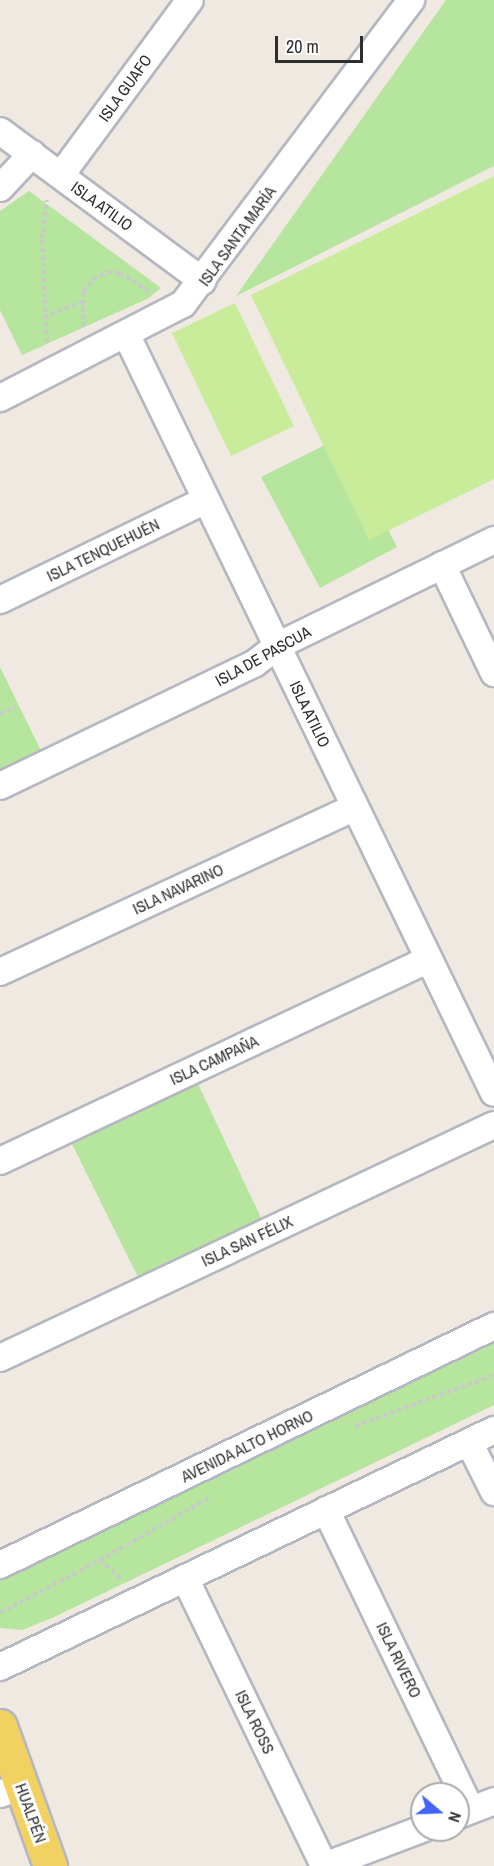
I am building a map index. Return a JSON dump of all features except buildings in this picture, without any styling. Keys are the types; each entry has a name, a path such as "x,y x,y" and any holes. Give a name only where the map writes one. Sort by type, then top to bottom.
{"main road":[{"name":"HUALPÉN","path":"0,1726 11,1790 50,1866"}],"street":[{"name":"ISLA GUAFO","path":"59,187 190,0"},
{"name":"ISLA SANTA MARÍA","path":"0,398 127,336 175,309 203,281 411,0"},
{"name":"ISLA ATILIO","path":"0,131 32,154 59,187 203,281"},
{"path":"0,188 32,154"},
{"name":"ISLA ATILIO","path":"127,336 494,1093"},
{"name":"ISLA TENQUEHUÉN","path":"0,600 206,500"},
{"name":"ISLA DE PASCUA","path":"0,786 254,664 277,646 494,540"},
{"path":"442,565 494,673"},
{"name":"ISLA NAVARINO","path":"0,972 355,807"},
{"name":"ISLA CAMPAÑA","path":"0,1161 429,959"},
{"name":"ISLA SAN FÉLIX","path":"0,1358 494,1125"},
{"name":"AVENIDA ALTO HORNO","path":"0,1565 494,1326"},
{"path":"0,1667 494,1430"},
{"path":"469,1442 494,1492"},
{"name":"ISLA RIVERO","path":"326,1510 474,1809"},
{"name":"ISLA ROSS","path":"186,1578 324,1866"},
{"path":"324,1866 410,1834"}],"path":[{"path":"50,373 44,317 42,238 48,195 59,187"},
{"path":"83,291 100,275 120,273 175,309"},
{"path":"44,317 81,302"},
{"path":"0,714 15,707"},
{"path":"344,1431 494,1375"},
{"path":"0,1612 100,1560 217,1493"},
{"path":"100,1560 143,1599"}],"green space":[{"path":"446,0 494,0 494,166 236,296"},
{"path":"494,176 494,479 369,540 251,295"},
{"path":"29,191 161,288 147,299 22,355 0,310 0,211"},
{"path":"235,303 294,426 231,456 172,333"},
{"path":"341,437 397,547 320,588 261,477"},
{"path":"0,667 43,755 0,775"},
{"path":"198,1084 261,1218 138,1277 72,1144"},
{"path":"494,1337 494,1405 52,1618 22,1630 0,1628 0,1579"}]}
